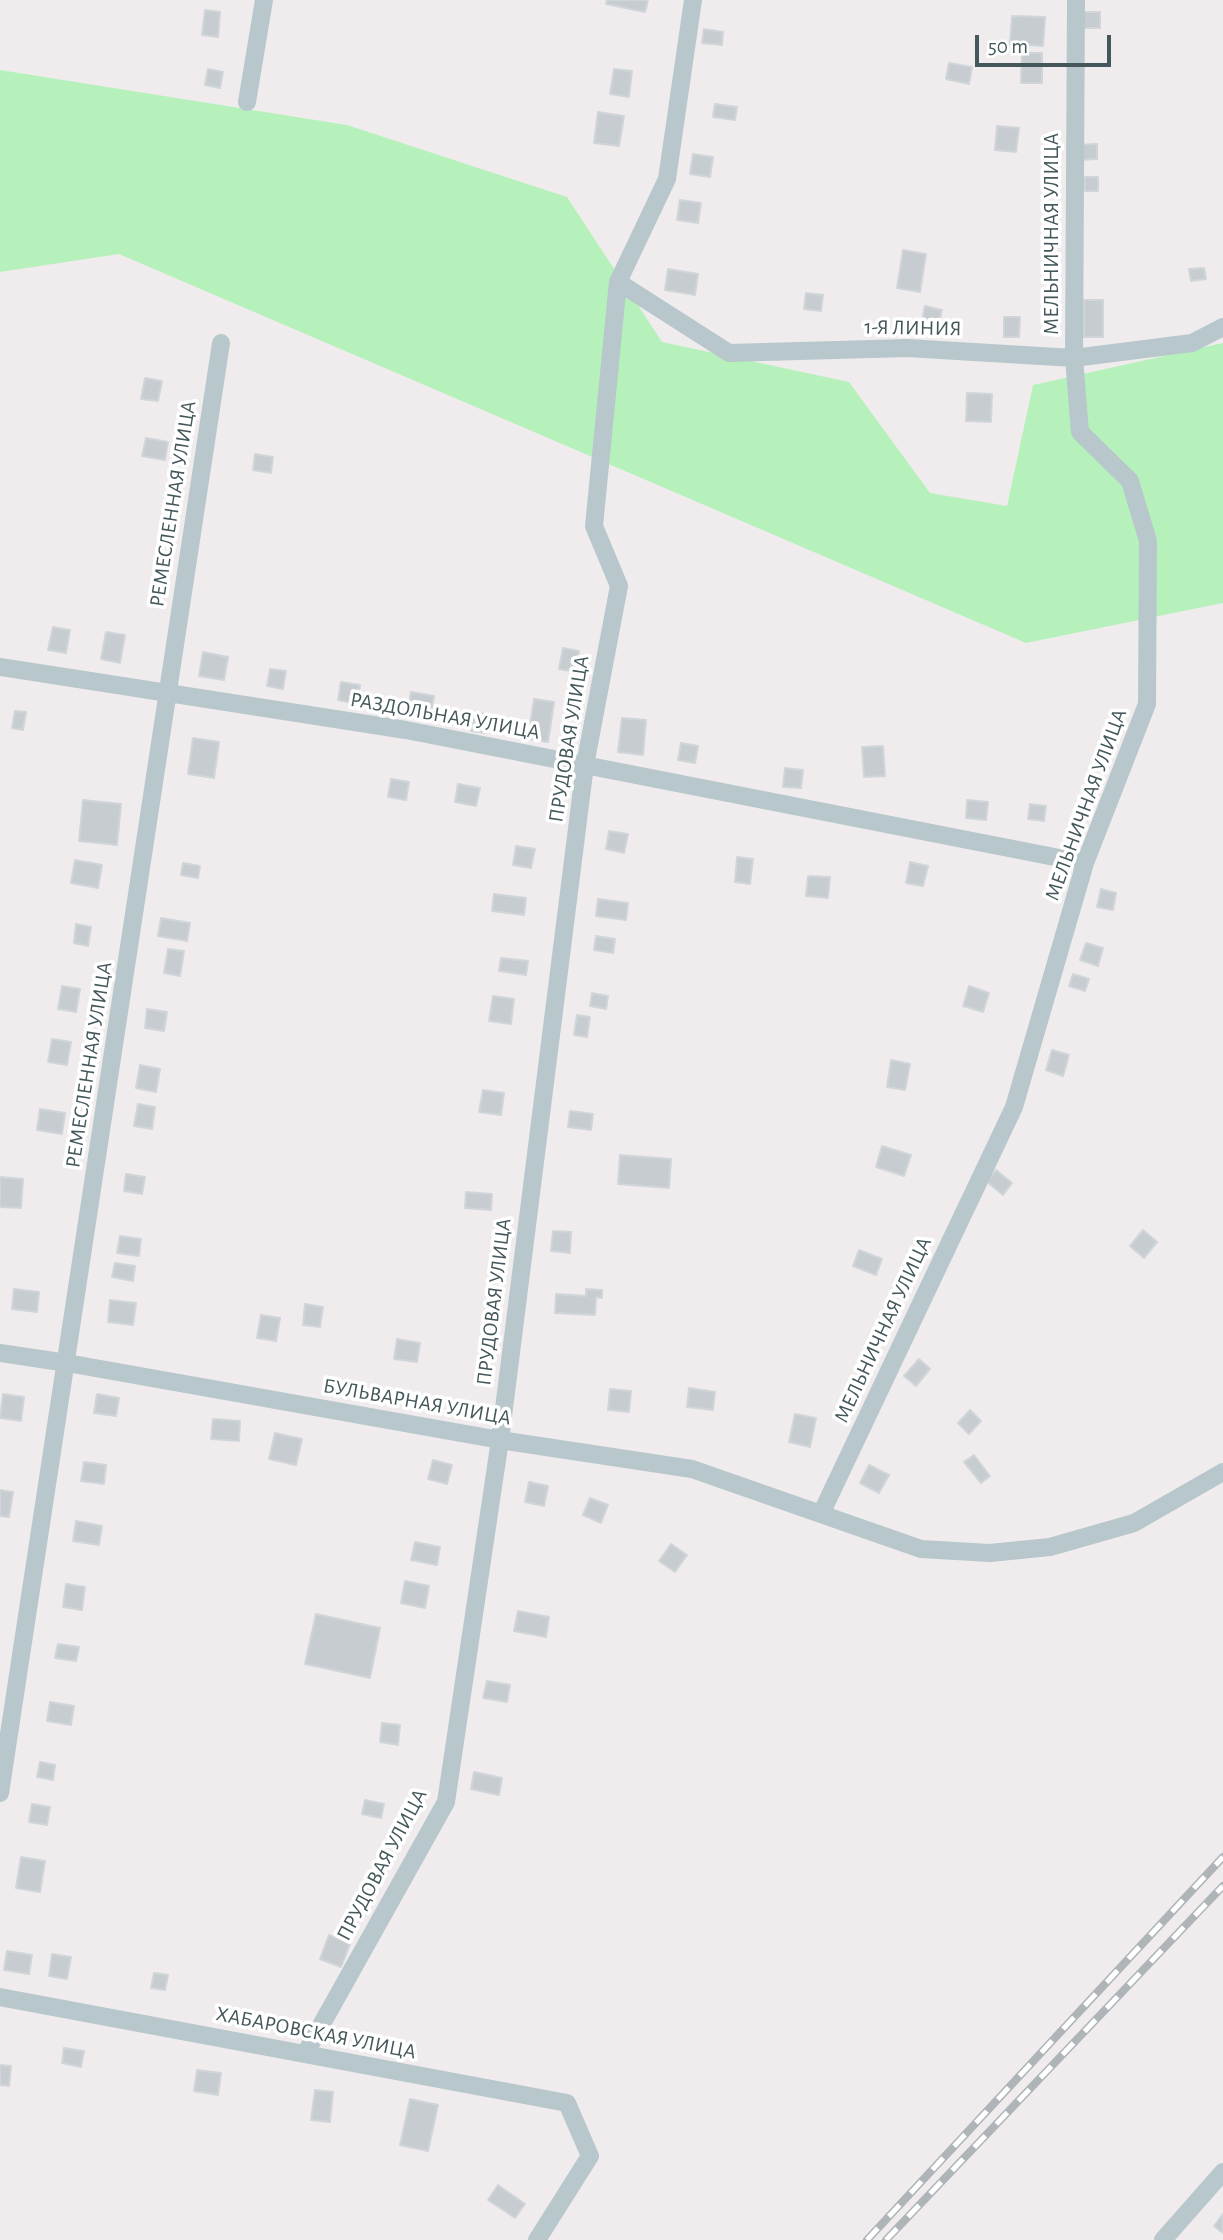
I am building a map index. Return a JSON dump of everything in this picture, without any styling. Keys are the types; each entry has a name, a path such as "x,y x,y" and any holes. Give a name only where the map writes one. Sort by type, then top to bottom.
{"street":[{"path":"247,102 264,0"},
{"path":"618,282 667,179 693,0"},
{"name":"МЕЛЬНИЧНАЯ УЛИЦА","path":"821,1514 1014,1107 1085,863 1147,704 1148,541 1130,481 1080,432 1074,358 1076,0"},
{"name":"1-Я ЛИНИЯ","path":"618,282 729,354 907,348 1074,358 1192,343 1223,327"},
{"name":"ПРУДОВАЯ УЛИЦА","path":"305,2054 446,1802 500,1440 585,765 619,586 594,526 618,282"},
{"name":"РЕМЕСЛЕННАЯ УЛИЦА","path":"0,1793 221,343"},
{"name":"РАЗДОЛЬНАЯ УЛИЦА","path":"0,667 406,730 1085,863"},
{"name":"БУЛЬВАРНАЯ УЛИЦА","path":"0,1353 500,1440 692,1469 920,1549 990,1553 1050,1548 1134,1523 1223,1472"},
{"name":"ХАБАРОВСКАЯ УЛИЦА","path":"0,1997 567,2103 590,2156 537,2240"},
{"path":"1163,2240 1223,2172"}],"green space":[{"path":"0,70 347,125 567,197 662,342 849,382 930,493 1007,506 1033,385 1223,343 1223,603 1026,643 119,254 0,272"}],"building":[{"path":"607,0 648,0 645,12 606,4"},
{"path":"205,10 220,12 218,37 202,35"},
{"path":"1082,12 1100,12 1100,28 1082,28"},
{"path":"1012,16 1045,17 1043,46 1010,44"},
{"path":"704,29 723,32 722,45 702,43"},
{"path":"1022,53 1042,53 1042,83 1021,83"},
{"path":"949,63 972,67 969,84 946,79"},
{"path":"208,69 223,72 220,88 205,85"},
{"path":"614,69 632,71 629,97 610,94"},
{"path":"715,104 737,107 735,120 713,117"},
{"path":"598,112 624,116 619,146 594,143"},
{"path":"997,126 1019,128 1016,152 995,150"},
{"path":"1097,144 1097,159 1079,160 1078,145"},
{"path":"693,154 713,157 710,177 690,174"},
{"path":"1085,177 1098,177 1098,191 1085,191"},
{"path":"680,200 701,203 698,223 677,220"},
{"path":"903,250 926,254 920,292 897,288"},
{"path":"1204,268 1206,279 1191,281 1189,269"},
{"path":"668,269 698,274 695,295 665,290"},
{"path":"806,293 823,295 821,311 804,309"},
{"path":"1084,300 1103,300 1103,337 1084,337"},
{"path":"925,306 942,310 939,324 922,320"},
{"path":"1004,317 1020,317 1019,337 1004,337"},
{"path":"145,378 162,381 158,401 141,399"},
{"path":"967,393 992,394 991,422 966,421"},
{"path":"146,438 168,442 165,460 142,456"},
{"path":"255,454 273,457 271,473 253,470"},
{"path":"53,627 70,630 66,653 48,650"},
{"path":"106,632 125,635 120,663 101,659"},
{"path":"563,648 579,651 576,672 559,669"},
{"path":"203,652 228,657 224,680 199,676"},
{"path":"270,669 286,671 283,689 267,686"},
{"path":"341,682 360,685 357,704 338,700"},
{"path":"411,692 434,696 430,719 407,715"},
{"path":"534,699 554,702 548,742 528,739"},
{"path":"15,711 26,712 23,730 12,728"},
{"path":"474,712 490,715 486,733 471,731"},
{"path":"622,718 646,720 643,755 618,752"},
{"path":"193,738 219,742 214,778 188,774"},
{"path":"681,743 698,746 695,763 678,760"},
{"path":"883,746 885,776 864,777 862,747"},
{"path":"785,768 803,770 801,788 783,787"},
{"path":"391,779 409,782 406,800 388,797"},
{"path":"458,784 480,788 476,806 455,802"},
{"path":"83,800 121,804 117,845 79,841"},
{"path":"967,800 988,802 986,820 966,818"},
{"path":"1030,804 1046,806 1044,821 1028,819"},
{"path":"609,831 628,834 624,853 606,849"},
{"path":"516,846 535,849 531,868 513,865"},
{"path":"737,857 753,859 750,884 735,882"},
{"path":"75,860 102,865 98,888 71,883"},
{"path":"910,862 928,866 923,886 906,883"},
{"path":"183,863 200,866 198,878 181,875"},
{"path":"808,876 830,877 828,898 806,896"},
{"path":"1101,889 1116,893 1113,910 1097,907"},
{"path":"494,894 526,898 524,915 492,911"},
{"path":"598,899 628,903 626,920 596,916"},
{"path":"161,918 190,923 187,941 158,936"},
{"path":"76,924 91,927 88,946 74,943"},
{"path":"596,936 615,939 613,953 594,950"},
{"path":"1086,943 1103,948 1098,966 1080,960"},
{"path":"168,949 184,951 180,976 164,973"},
{"path":"501,958 528,961 526,975 499,971"},
{"path":"1073,974 1089,979 1085,991 1069,986"},
{"path":"62,986 80,989 76,1012 58,1009"},
{"path":"969,986 989,993 983,1012 963,1006"},
{"path":"592,993 608,996 606,1009 590,1006"},
{"path":"493,996 514,999 511,1024 489,1021"},
{"path":"147,1009 167,1012 164,1031 145,1028"},
{"path":"577,1015 590,1017 587,1037 574,1035"},
{"path":"52,1039 71,1042 67,1065 48,1062"},
{"path":"1052,1050 1069,1055 1063,1076 1046,1070"},
{"path":"891,1060 910,1064 905,1090 887,1087"},
{"path":"140,1065 160,1069 156,1092 136,1088"},
{"path":"483,1090 504,1093 501,1115 479,1112"},
{"path":"138,1104 155,1107 152,1129 134,1126"},
{"path":"40,1109 65,1113 62,1134 37,1130"},
{"path":"570,1111 593,1114 591,1130 568,1127"},
{"path":"882,1146 911,1155 904,1176 876,1167"},
{"path":"620,1155 671,1159 669,1188 618,1184"},
{"path":"996,1170 1012,1183 1003,1195 987,1182"},
{"path":"126,1174 145,1177 142,1194 124,1191"},
{"path":"0,1177 23,1179 21,1208 0,1207"},
{"path":"466,1192 492,1194 491,1210 465,1208"},
{"path":"1143,1230 1157,1242 1144,1258 1130,1246"},
{"path":"553,1231 571,1232 570,1253 551,1251"},
{"path":"120,1236 141,1239 139,1256 117,1253"},
{"path":"859,1250 882,1259 876,1275 853,1266"},
{"path":"115,1263 135,1266 133,1281 112,1277"},
{"path":"14,1289 39,1292 37,1312 12,1309"},
{"path":"586,1289 602,1290 602,1298 596,1297 595,1315 555,1313 556,1294 586,1296"},
{"path":"110,1300 136,1303 133,1325 108,1322"},
{"path":"305,1304 323,1307 320,1327 303,1325"},
{"path":"261,1315 280,1318 276,1341 257,1338"},
{"path":"397,1339 420,1343 417,1362 394,1359"},
{"path":"919,1359 930,1369 916,1386 904,1376"},
{"path":"689,1388 715,1392 713,1410 687,1407"},
{"path":"610,1389 631,1391 629,1412 608,1410"},
{"path":"3,1394 24,1397 21,1421 0,1418"},
{"path":"97,1394 119,1398 116,1416 94,1413"},
{"path":"970,1410 981,1421 969,1434 958,1423"},
{"path":"795,1414 816,1418 810,1447 789,1442"},
{"path":"213,1419 240,1421 239,1441 211,1439"},
{"path":"275,1433 302,1439 296,1465 269,1459"},
{"path":"974,1455 990,1476 981,1483 964,1462"},
{"path":"433,1460 452,1465 447,1484 428,1479"},
{"path":"84,1462 106,1465 104,1484 81,1481"},
{"path":"869,1465 889,1475 879,1493 860,1483"},
{"path":"529,1482 548,1486 544,1506 525,1502"},
{"path":"0,1490 13,1492 9,1517 0,1516"},
{"path":"590,1498 608,1505 601,1523 583,1515"},
{"path":"76,1521 102,1526 99,1545 73,1541"},
{"path":"415,1542 440,1547 437,1565 411,1560"},
{"path":"671,1544 687,1555 675,1572 659,1561"},
{"path":"405,1581 429,1586 425,1608 401,1603"},
{"path":"66,1584 85,1587 82,1610 63,1607"},
{"path":"518,1611 549,1617 546,1637 514,1631"},
{"path":"316,1614 380,1628 370,1678 305,1664"},
{"path":"58,1644 79,1647 76,1661 55,1658"},
{"path":"487,1681 510,1685 507,1702 483,1698"},
{"path":"50,1702 74,1706 71,1725 47,1721"},
{"path":"382,1723 400,1725 398,1745 380,1742"},
{"path":"40,1762 55,1765 53,1780 37,1777"},
{"path":"474,1772 502,1778 499,1795 471,1789"},
{"path":"365,1800 384,1804 381,1818 362,1814"},
{"path":"32,1804 50,1807 47,1825 29,1822"},
{"path":"21,1857 45,1861 40,1892 16,1888"},
{"path":"329,1935 350,1944 341,1967 320,1959"},
{"path":"7,1951 32,1955 29,1974 4,1970"},
{"path":"52,1954 71,1957 67,1979 49,1976"},
{"path":"154,1973 168,1975 165,1990 151,1988"},
{"path":"64,2048 84,2051 81,2067 62,2063"},
{"path":"0,2065 11,2066 9,2086 0,2085"},
{"path":"197,2070 221,2073 218,2095 194,2091"},
{"path":"315,2090 333,2092 330,2122 311,2120"},
{"path":"410,2099 438,2105 428,2151 400,2145"},
{"path":"498,2185 525,2204 515,2218 488,2200"},
{"path":"1223,2214 1223,2233 1214,2226"}],"railway":[{"path":"867,2240 1223,1857"},
{"path":"886,2240 1223,1886"}]}
